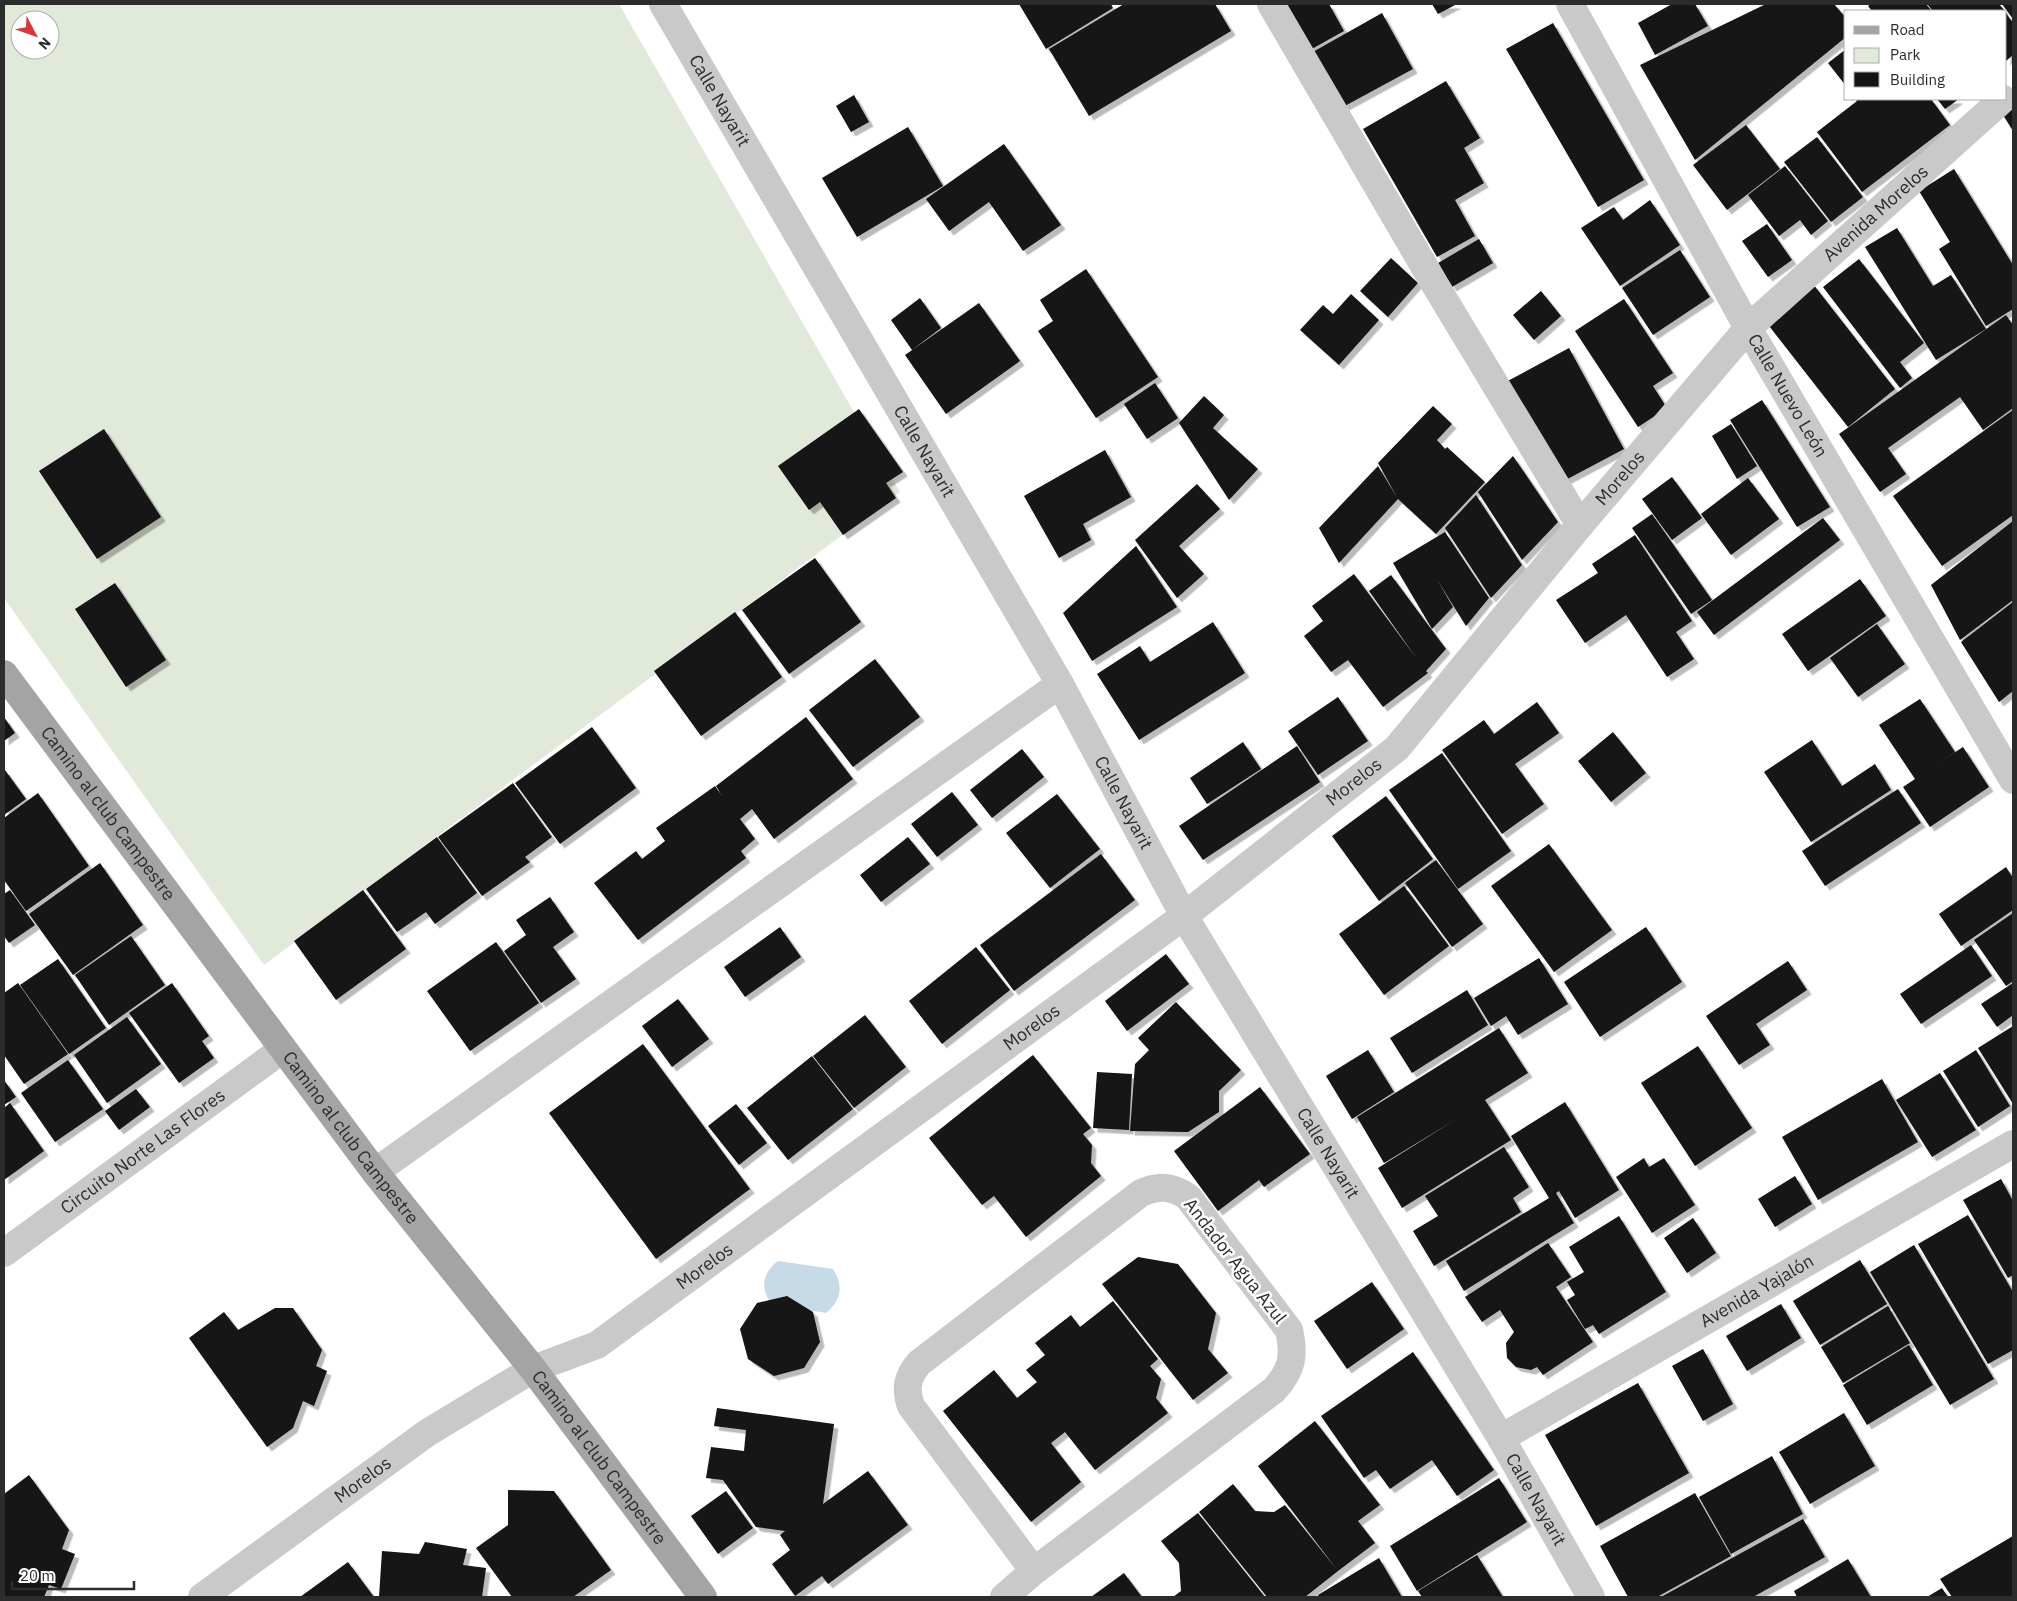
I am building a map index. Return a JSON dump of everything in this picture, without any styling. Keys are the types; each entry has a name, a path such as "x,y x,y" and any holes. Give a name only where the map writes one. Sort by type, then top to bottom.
{"main road":[{"name":"Camino al club Campestre","path":"4,674 375,1172 533,1369 702,1597"}],"street":[{"name":"Calle Nayarit","path":"663,4 1060,684 1184,916 1500,1438 1592,1597"},
{"path":"1271,4 1434,283 1580,525"},
{"name":"Calle Nuevo León","path":"1570,4 1748,328 2013,780"},
{"name":"Avenida Morelos","path":"1748,328 2002,100"},
{"name":"Morelos","path":"202,1597 427,1433 533,1369 597,1345 1184,916 1397,748 1580,525 1748,328"},
{"path":"375,1172 1060,684"},
{"name":"Circuito Norte Las Flores","path":"4,1253 283,1049"},
{"name":"Avenida Yajalón","path":"1500,1438 2013,1144"},
{"name":"Andador Agua Azul","path":"1004,1597 1034,1571 1274,1390 1285,1378 1291,1363 1293,1346 1289,1330 1188,1197 1178,1190 1166,1187 1153,1188 1141,1193 919,1363 907,1383 907,1395 911,1406 1034,1571"}],"green space":[{"path":"4,4 619,4 900,492 264,965 4,598"}],"water":[{"path":"778,1261 833,1269 840,1287 838,1298 831,1308 826,1313 772,1304 765,1292 764,1281 769,1270"}],"building":[{"path":"1019,4 1111,4 1113,8 1046,49"},
{"path":"1124,4 1215,4 1231,31 1089,116 1049,49"},
{"path":"1284,4 1329,4 1344,31 1310,50"},
{"path":"1432,4 1457,4 1438,14"},
{"path":"1672,4 1695,4 1708,26 1655,55 1638,23"},
{"path":"1766,4 1834,4 1844,16 1844,39 1695,160 1640,65"},
{"path":"1871,4 1926,4 1931,10 1871,10 1868,6"},
{"path":"1927,4 1999,4 2004,10 1932,10"},
{"path":"2002,4 2013,4 2013,19 2007,10"},
{"path":"1382,13 1413,69 1341,108 1311,53"},
{"path":"2007,14 2013,23 2013,55 2007,60"},
{"path":"1553,23 1644,180 1598,207 1506,49"},
{"path":"1844,51 1844,83 1828,63"},
{"path":"1446,81 1480,138 1464,148 1484,183 1455,200 1475,236 1437,257 1363,129"},
{"path":"854,95 869,122 851,132 836,106"},
{"path":"1932,100 1950,125 1862,192 1817,132 1857,101"},
{"path":"1938,100 1958,100 1945,109"},
{"path":"2013,108 2013,131 2003,115"},
{"path":"1746,125 1780,169 1727,210 1693,165"},
{"path":"908,127 943,186 857,237 822,178"},
{"path":"1817,137 1863,197 1831,222 1784,162"},
{"path":"1004,144 1061,225 1023,251 989,202 949,231 926,199"},
{"path":"1785,166 1828,221 1811,235 1800,220 1779,236 1748,195"},
{"path":"1954,169 2013,265 2013,309 1986,326 1939,249 1950,242 1919,191"},
{"path":"1650,200 1680,245 1620,286 1581,228 1614,207 1623,220"},
{"path":"1767,224 1792,260 1768,277 1742,241"},
{"path":"1897,228 1933,286 1951,275 1986,329 1936,360 1865,247"},
{"path":"1479,239 1493,263 1452,287 1438,263"},
{"path":"1680,250 1710,297 1653,335 1622,288"},
{"path":"1391,258 1418,283 1388,317 1360,291"},
{"path":"1859,259 1924,343 1900,362 1912,378 1900,388 1823,287"},
{"path":"1086,269 1158,377 1096,418 1038,331 1053,321 1040,300"},
{"path":"1813,284 1895,389 1848,427 1766,322"},
{"path":"1541,291 1561,316 1534,340 1513,315"},
{"path":"1351,294 1379,320 1339,365 1300,330 1323,305 1333,314"},
{"path":"920,298 941,328 912,350 891,320"},
{"path":"1624,299 1673,373 1653,386 1667,408 1638,427 1575,331"},
{"path":"979,303 1020,361 946,414 905,355"},
{"path":"2006,315 2013,325 2013,408 1983,430 1960,397 1888,448 1906,474 1880,492 1839,434"},
{"path":"1569,348 1624,449 1558,484 1504,383"},
{"path":"1155,383 1178,418 1147,439 1124,404"},
{"path":"1204,396 1224,415 1213,428 1258,469 1229,500 1179,423"},
{"path":"1762,400 1830,507 1797,527 1730,420"},
{"path":"1433,406 1452,424 1437,440 1445,449 1447,447 1485,482 1436,534 1398,499 1378,463"},
{"path":"859,409 903,472 886,483 896,498 843,535 820,502 809,510 778,466"},
{"path":"2013,410 2013,515 1942,566 1893,496"},
{"path":"1731,424 1757,466 1737,479 1712,436"},
{"path":"104,429 161,517 97,559 39,471"},
{"path":"1105,450 1131,497 1083,524 1091,540 1059,558 1024,496"},
{"path":"1513,456 1558,522 1522,560 1478,492"},
{"path":"1378,466 1398,499 1339,563 1319,528"},
{"path":"1672,477 1702,518 1672,540 1642,499"},
{"path":"1748,478 1779,519 1731,555 1701,514"},
{"path":"1197,484 1220,509 1179,546 1204,574 1177,598 1135,540"},
{"path":"1476,495 1522,565 1491,598 1445,528"},
{"path":"1652,514 1712,600 1691,614 1632,528"},
{"path":"1823,518 1840,540 1714,635 1697,612"},
{"path":"2013,521 2013,600 1960,640 1931,585"},
{"path":"1445,532 1489,598 1466,626 1436,578 1453,607 1432,629 1393,563"},
{"path":"1635,535 1692,621 1676,632 1694,659 1667,677 1626,615 1585,643 1556,600 1598,573 1592,564"},
{"path":"1136,546 1177,607 1092,661 1063,613"},
{"path":"815,558 861,622 789,674 742,610"},
{"path":"1354,574 1417,659 1369,591 1391,575 1446,649 1426,671 1428,673 1383,707 1348,660 1331,672 1304,636 1323,621 1312,606"},
{"path":"1860,579 1886,616 1808,671 1782,634"},
{"path":"115,583 166,660 126,687 75,609"},
{"path":"2013,602 2013,691 1999,702 1961,642"},
{"path":"735,612 782,677 701,736 654,671"},
{"path":"1213,622 1245,673 1139,740 1097,674 1140,646 1150,662"},
{"path":"1877,624 1905,664 1858,697 1830,658"},
{"path":"875,659 920,717 853,767 809,710"},
{"path":"1338,697 1368,741 1318,775 1288,731"},
{"path":"1920,699 1955,752 1934,766 1963,747 1989,787 1930,827 1903,787 1915,779 1879,725"},
{"path":"1537,702 1559,733 1515,764 1544,804 1502,834 1442,750 1484,720 1494,734"},
{"path":"4,717 15,733 4,741"},
{"path":"806,717 853,779 774,839 752,809 740,819 755,839 741,851 746,858 638,940 594,883 636,851 642,859 665,841 656,828 715,786 722,796 716,786"},
{"path":"592,727 636,788 560,844 515,783"},
{"path":"1613,732 1646,773 1611,802 1578,761"},
{"path":"1812,740 1842,786 1875,764 1891,790 1811,842 1764,772"},
{"path":"1243,742 1261,769 1207,804 1190,778"},
{"path":"1297,746 1320,782 1203,860 1179,826"},
{"path":"1022,749 1044,777 992,818 970,790"},
{"path":"1442,753 1511,851 1458,889 1389,790"},
{"path":"4,771 26,799 4,815"},
{"path":"513,783 552,837 525,857 530,862 482,896 438,837"},
{"path":"1898,789 1921,823 1825,886 1802,851"},
{"path":"952,792 978,825 937,857 911,824"},
{"path":"38,793 89,866 26,911 4,880 4,818"},
{"path":"1057,794 1100,849 1050,888 1006,833"},
{"path":"1386,796 1433,859 1379,901 1332,836"},
{"path":"437,837 477,893 435,924 426,912 397,932 366,889"},
{"path":"908,837 930,864 881,902 860,875"},
{"path":"1549,844 1612,930 1554,972 1491,886"},
{"path":"1101,854 1135,900 1014,991 980,945"},
{"path":"1436,860 1483,924 1452,947 1405,883"},
{"path":"100,863 143,925 73,975 29,914"},
{"path":"2006,867 2013,878 2013,910 1961,946 1939,914"},
{"path":"1404,886 1449,946 1384,995 1339,934"},
{"path":"10,890 35,925 9,943 4,936 4,894"},
{"path":"363,890 406,949 336,1000 294,941"},
{"path":"550,897 574,932 553,947 576,979 541,1003 504,951 526,935 516,920"},
{"path":"2013,913 2013,981 2006,986 1974,940"},
{"path":"780,927 801,957 745,997 724,967"},
{"path":"1646,927 1682,982 1600,1037 1564,982"},
{"path":"131,936 165,985 109,1025 75,975"},
{"path":"496,942 539,1003 470,1051 427,991"},
{"path":"1971,945 1992,976 1921,1024 1900,994"},
{"path":"976,947 1010,990 942,1044 909,1001"},
{"path":"1166,954 1189,984 1127,1031 1105,1001"},
{"path":"1539,958 1568,1004 1518,1035 1506,1016 1491,1026 1474,998"},
{"path":"58,959 106,1028 69,1054 20,985"},
{"path":"1788,961 1807,990 1756,1024 1770,1045 1739,1065 1706,1016"},
{"path":"18,983 68,1054 24,1084 4,1055 4,993"},
{"path":"172,983 209,1036 202,1041 214,1058 179,1083 129,1013"},
{"path":"2013,983 2013,1015 1997,1027 1981,1004"},
{"path":"1467,990 1488,1025 1412,1073 1390,1038"},
{"path":"678,999 709,1039 672,1067 642,1026"},
{"path":"1176,1002 1241,1070 1219,1091 1219,1112 1188,1132 1130,1131 1135,1064 1149,1050 1138,1038"},
{"path":"865,1015 906,1067 854,1108 813,1056"},
{"path":"127,1017 161,1064 107,1103 74,1055"},
{"path":"2013,1026 2013,1104 1978,1048"},
{"path":"1499,1028 1528,1073 1485,1100 1511,1140 1402,1208 1378,1168 1458,1118 1384,1163 1357,1117"},
{"path":"643,1044 750,1189 656,1259 549,1113"},
{"path":"1698,1046 1752,1128 1695,1166 1641,1083"},
{"path":"1368,1050 1394,1092 1352,1119 1326,1076"},
{"path":"1976,1050 2010,1106 1978,1127 1943,1071"},
{"path":"1033,1055 1091,1128 1083,1134 1092,1145 1091,1163 1101,1176 1026,1237 994,1196 982,1205 929,1138"},
{"path":"812,1056 853,1109 788,1160 747,1108"},
{"path":"68,1060 103,1109 55,1142 21,1093"},
{"path":"1097,1072 1132,1074 1129,1130 1093,1128"},
{"path":"1940,1073 1976,1130 1932,1157 1896,1100"},
{"path":"1882,1079 1918,1142 1818,1200 1782,1137"},
{"path":"4,1080 16,1097 4,1105"},
{"path":"1260,1087 1310,1154 1264,1187 1259,1180 1218,1211 1174,1151"},
{"path":"136,1089 150,1107 119,1130 105,1111"},
{"path":"1565,1102 1619,1190 1575,1218 1559,1191 1556,1193 1574,1223 1464,1291 1446,1261 1549,1198 1511,1136"},
{"path":"10,1103 44,1151 4,1180 4,1108"},
{"path":"736,1104 767,1143 739,1165 708,1126"},
{"path":"1504,1147 1529,1187 1513,1198 1521,1212 1434,1266 1413,1231 1438,1216 1425,1196"},
{"path":"1644,1158 1649,1167 1664,1158 1695,1205 1652,1233 1616,1177"},
{"path":"1795,1176 1812,1204 1775,1227 1758,1199"},
{"path":"2001,1179 2013,1201 2013,1275 2008,1278 1963,1200"},
{"path":"1968,1215 2013,1292 2013,1350 1988,1364 1918,1244"},
{"path":"1619,1216 1666,1292 1599,1334 1593,1325 1585,1329 1567,1300 1575,1295 1567,1282 1584,1272 1569,1247"},
{"path":"1693,1218 1716,1253 1687,1273 1664,1238"},
{"path":"1548,1243 1571,1277 1556,1287 1593,1342 1543,1375 1537,1367 1531,1370 1516,1367 1507,1358 1506,1343 1514,1332 1500,1310 1482,1322 1465,1297"},
{"path":"1914,1245 1994,1379 1950,1405 1870,1272"},
{"path":"1138,1257 1178,1264 1216,1313 1208,1349 1228,1373 1193,1400 1102,1284"},
{"path":"1860,1260 1887,1304 1820,1345 1793,1301"},
{"path":"1372,1282 1404,1329 1347,1369 1314,1321"},
{"path":"787,1296 813,1312 820,1342 804,1368 774,1376 748,1359 740,1329 757,1303"},
{"path":"1113,1301 1158,1359 1150,1366 1161,1379 1156,1398 1168,1413 1095,1470 1065,1432 1051,1443 1081,1482 1031,1522 943,1411 994,1370 1017,1398 1037,1382 1026,1370 1045,1355 1035,1343 1071,1315 1080,1327"},
{"path":"1781,1304 1801,1338 1747,1371 1726,1336"},
{"path":"1888,1306 1910,1343 1843,1383 1821,1347"},
{"path":"275,1308 293,1308 322,1350 316,1366 327,1371 314,1406 303,1401 293,1428 267,1447 189,1338 224,1312 238,1330"},
{"path":"1909,1345 1933,1385 1867,1425 1843,1385"},
{"path":"1703,1349 1733,1404 1703,1421 1672,1366"},
{"path":"1413,1352 1494,1470 1457,1496 1432,1460 1390,1489 1376,1470 1364,1478 1321,1416"},
{"path":"1638,1383 1689,1473 1596,1526 1545,1435"},
{"path":"717,1408 834,1424 823,1504 868,1471 908,1525 828,1584 822,1576 795,1596 772,1564 790,1550 780,1535 794,1524 785,1531 756,1527 723,1480 706,1478 711,1447 744,1451 746,1430 714,1426"},
{"path":"1844,1413 1875,1466 1810,1504 1779,1452"},
{"path":"1315,1421 1380,1505 1358,1521 1375,1543 1338,1571 1258,1466"},
{"path":"1772,1456 1803,1514 1731,1554 1699,1497"},
{"path":"29,1475 69,1530 62,1549 75,1554 61,1589 49,1585 44,1597 4,1597 4,1494"},
{"path":"1499,1478 1527,1522 1417,1591 1390,1546"},
{"path":"1233,1484 1255,1511 1274,1512 1285,1505 1338,1571 1305,1597 1267,1597 1199,1512"},
{"path":"508,1490 554,1491 611,1570 573,1597 512,1597 476,1548 508,1525"},
{"path":"726,1491 753,1528 718,1554 691,1516"},
{"path":"1695,1493 1731,1556 1657,1597 1628,1597 1600,1546"},
{"path":"1198,1513 1265,1597 1173,1597 1181,1591 1179,1563 1161,1541"},
{"path":"1803,1519 1825,1557 1753,1597 1661,1597"},
{"path":"2013,1536 2013,1597 1952,1597 1940,1579"},
{"path":"425,1542 467,1549 463,1565 486,1568 482,1597 379,1597 382,1551 419,1554"},
{"path":"1477,1555 1503,1597 1422,1597 1418,1591"},
{"path":"1379,1558 1402,1597 1319,1597 1318,1595"},
{"path":"1848,1559 1871,1597 1797,1597 1794,1591"},
{"path":"348,1562 374,1597 300,1597 329,1576"},
{"path":"1124,1573 1142,1597 1091,1597"},
{"path":"1942,1588 1948,1597 1927,1597"}]}
